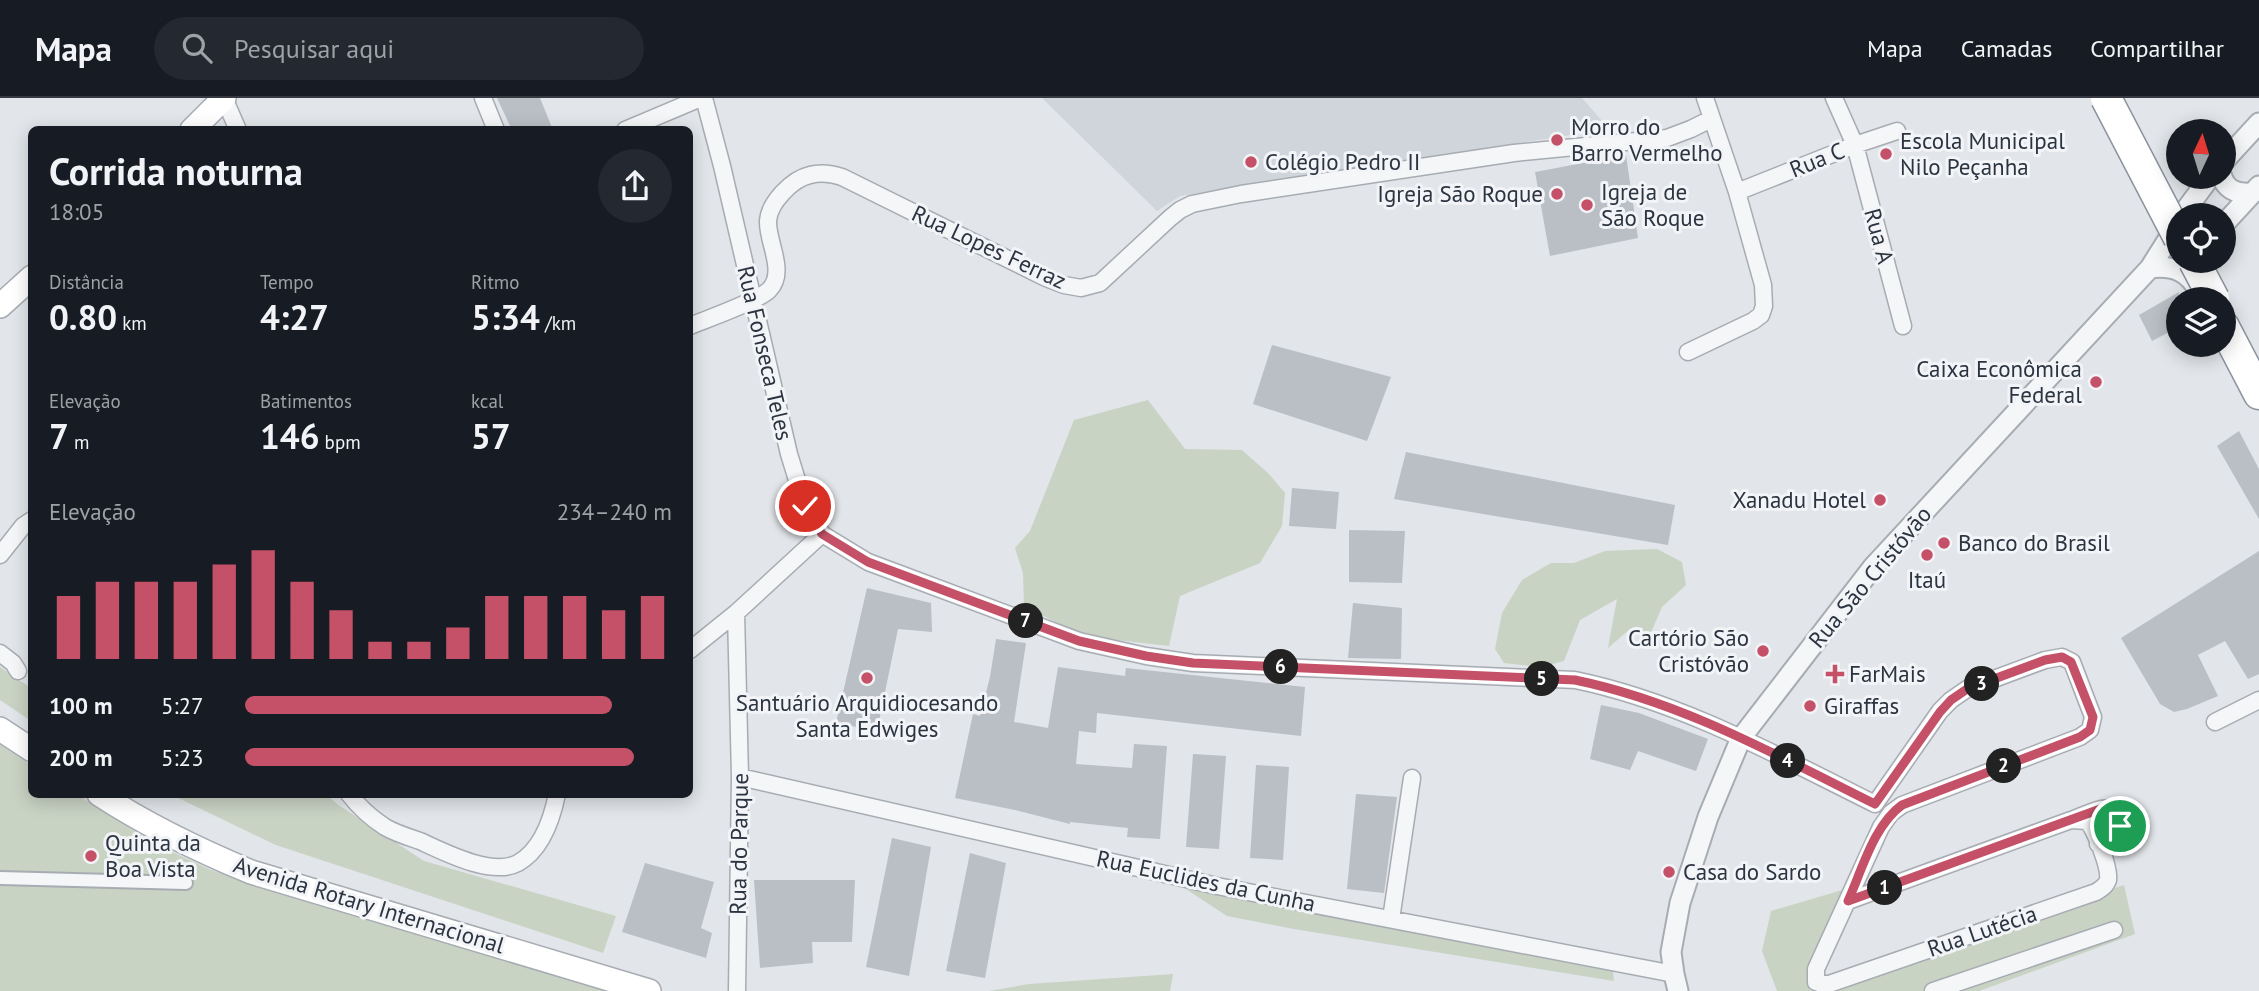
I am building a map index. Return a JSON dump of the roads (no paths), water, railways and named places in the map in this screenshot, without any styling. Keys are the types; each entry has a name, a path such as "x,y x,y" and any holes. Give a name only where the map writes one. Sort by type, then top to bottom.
{"highway":[{"path":"2108,98 2166,224"},
{"path":"2236,342 2259,386"},
{"path":"2236,350 2259,394"}],"main road":[{"path":"196,126 224,98"},
{"path":"0,306 28,281"},
{"path":"0,729 28,747"},
{"name":"Avenida Rotary Internacional","path":"105,798 150,826 193,848 251,872 649,991"}],"street":[{"path":"224,98 236,126"},
{"path":"483,98 494,126"},
{"path":"635,126 703,98"},
{"name":"Rua Fonseca Teles","path":"703,98 722,166 789,454 805,506 822,534 868,562 1079,641 1146,656 1193,663 1575,680 1609,687 1652,700 1741,738 1875,804 1951,700 1967,689 2045,660 2062,657 2071,662 2093,717 2090,730 2080,737 1902,805 1891,813 1881,827 1848,901"},
{"path":"1688,352 1753,321 1761,315 1765,306 1763,285 1737,192 1705,98"},
{"name":"Rua A","path":"1834,98 1855,145 1903,326"},
{"path":"2095,98 2162,236 2166,237"},
{"name":"Rua Lopes Ferraz","path":"753,299 769,289 775,277 776,262 768,231 768,217 777,199 796,182 817,173 842,177 1045,278 1081,288 1100,283 1170,218 1192,204 1241,194 1514,153 1667,138 1712,119"},
{"path":"2236,148 2259,123"},
{"name":"Rua C","path":"1737,192 1897,131"},
{"path":"2232,189 2256,190"},
{"path":"2236,211 2256,190"},
{"name":"Rua São Cristóvão","path":"1676,983 1671,952 1680,903 1708,817 1741,738 1872,568 2166,248"},
{"path":"2150,268 2176,269 2201,284"},
{"path":"693,325 753,299"},
{"path":"2233,357 2259,407"},
{"path":"0,555 28,523"},
{"path":"693,648 736,613 822,534"},
{"name":"Rua do Parque","path":"736,613 740,777 737,991"},
{"path":"0,653 13,663 18,671"},
{"path":"2215,722 2259,700"},
{"name":"Rua Euclides da Cunha","path":"740,777 1217,886 1391,919 1676,983"},
{"path":"1391,919 1412,778"},
{"path":"352,798 362,810 386,827 464,859 487,866 505,866 517,863 534,850 546,829 556,798"},
{"path":"1848,901 2103,808 2116,811 2120,832 2098,844 2087,821 2071,820"},
{"name":"Rua Lutécia","path":"1848,901 1816,970 1816,982 1829,984 2096,892 2104,887 2108,880 2098,844"},
{"path":"0,878 186,883"},
{"path":"1933,991 2114,930"}],"place":[{"name":"Morro do Barro Vermelho","path":"1557,140"},
{"name":"Escola Municipal Nilo Peçanha","path":"1886,154"},
{"name":"Colégio Pedro II","path":"1251,162"},
{"name":"Igreja São Roque","path":"1557,194"},
{"name":"Igreja de São Roque","path":"1587,205"},
{"name":"Caixa Econômica Federal","path":"2096,382"},
{"name":"Xanadu Hotel","path":"1880,500"},
{"name":"Banco do Brasil","path":"1944,543"},
{"name":"Itaú","path":"1927,555"},
{"name":"Cartório São Cristóvão","path":"1763,651"},
{"name":"FarMais","path":"1835,674"},
{"name":"Santuário Arquidiocesando Santa Edwiges","path":"867,678"},
{"name":"Giraffas","path":"1810,706"},
{"name":"Quinta da Boa Vista","path":"91,856"},
{"name":"Casa do Sardo","path":"1669,872"}]}
